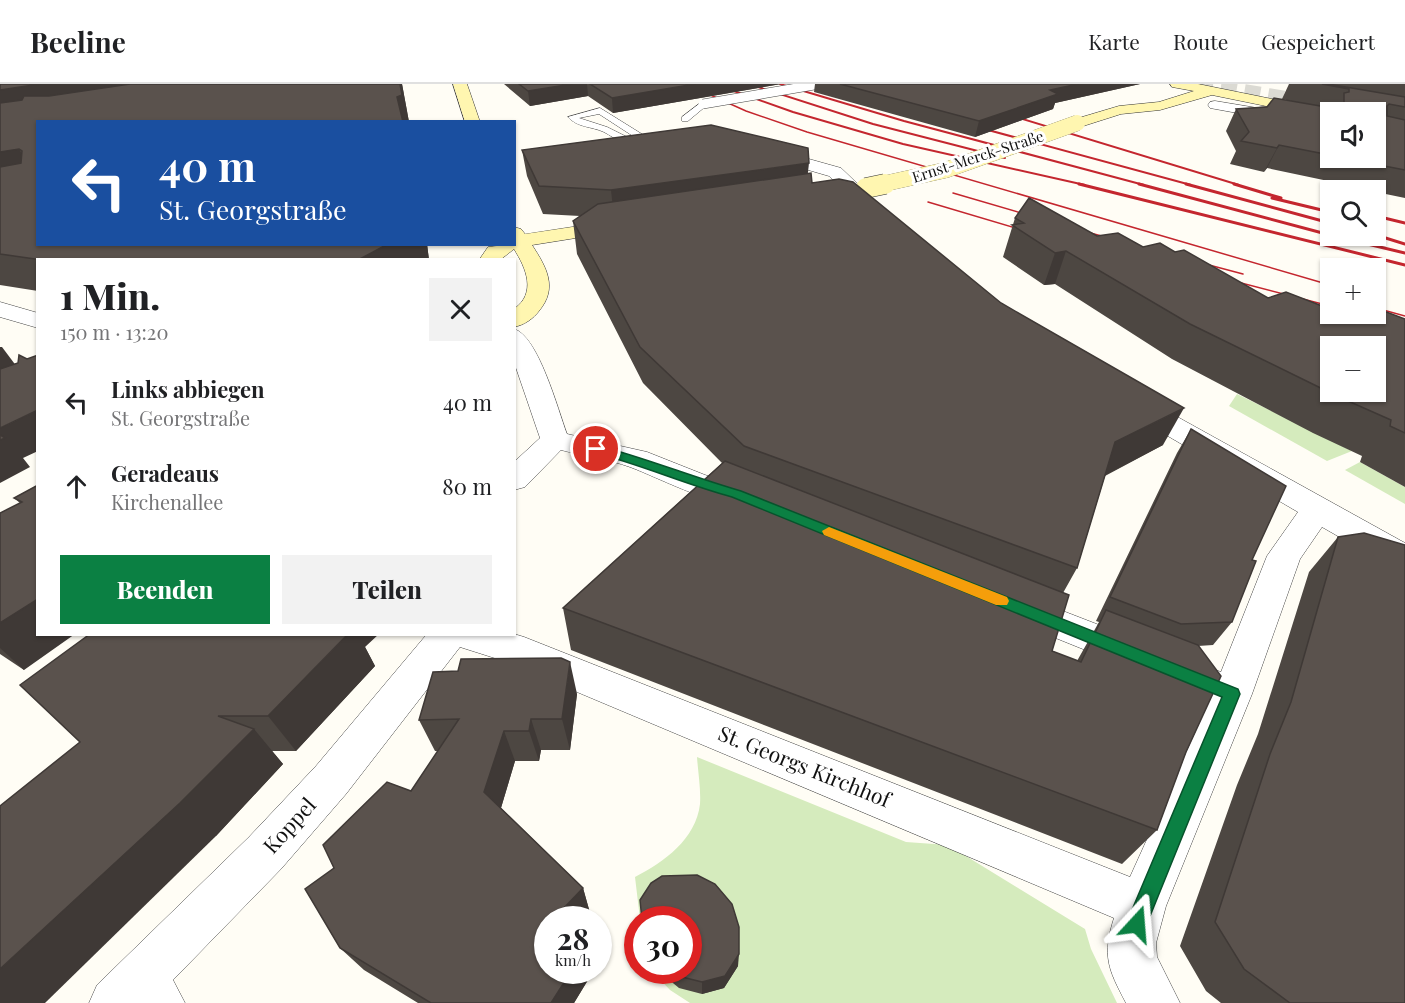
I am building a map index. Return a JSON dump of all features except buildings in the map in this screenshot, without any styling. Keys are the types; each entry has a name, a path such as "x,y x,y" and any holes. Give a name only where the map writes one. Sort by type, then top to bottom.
{"street":[{"path":"460,84 472,120"},
{"path":"1171,86 1320,112"},
{"name":"Ernst-Merck-Straße","path":"1119,110 1137,97 1171,86"},
{"path":"1216,93 1320,122"},
{"name":"Ernst-Merck-Straße","path":"829,194 946,170 1119,110 1160,106 1216,93"},
{"path":"752,148 835,172 861,189 898,232"},
{"path":"516,240 633,224"},
{"path":"516,243 536,270 539,297 535,306 516,319"},
{"path":"490,258 495,251 504,246"},
{"path":"0,309 36,320"},
{"path":"516,339 521,345 555,440"},
{"path":"1112,391 1317,510 1383,547 1405,556"},
{"path":"555,440 617,454 769,507"},
{"path":"516,478 555,440"},
{"path":"1154,1003 1132,962 1131,943 1142,906 1232,694 1284,556 1317,510"},
{"path":"990,596 1232,694"},
{"name":"Koppel","path":"137,996 324,788 447,636"},
{"name":"St. Georgs Kirchhof","path":"471,636 511,648 1142,906"}],"lane":[{"path":"685,119 703,104 820,84"},
{"path":"616,149 666,143 642,138 600,111 572,117 581,125 605,130 625,143 640,146"}],"green space":[{"path":"1237,394 1352,451 1327,461 1229,406"},
{"path":"1360,462 1405,487 1405,504 1345,470"},
{"path":"697,757 906,842 948,845 1085,929 1091,949 1117,1003 690,1003 664,984 702,984 702,906 638,906 635,877 667,857 685,839 697,817 700,786"}],"tunnel":[{"path":"1197,84 1315,104"}],"tram line":[{"path":"686,84 746,111 807,132 1320,282"},
{"path":"953,193 1035,217"},
{"path":"928,202 1029,232"},
{"path":"1076,229 1116,240"},
{"path":"1194,261 1243,274"},
{"path":"1226,279 1320,303"},
{"path":"1386,311 1405,316"}],"railway":[{"path":"714,84 793,112 903,144 1085,185"},
{"path":"749,84 873,124 1005,158"},
{"path":"780,84 904,121 1144,185"},
{"path":"1006,114 1239,185"},
{"path":"977,127 1191,185"},
{"path":"1079,184 1405,265"},
{"path":"1139,184 1320,232"},
{"path":"1186,184 1320,220"},
{"path":"1234,184 1281,198"},
{"path":"1272,198 1320,210"},
{"path":"1386,218 1405,223"},
{"path":"1386,238 1405,244"},
{"path":"1376,246 1405,253"}],"slow traffic":[{"path":"829,531 1001,601"}],"route":[{"path":"596,449 637,459 694,482 736,494 1232,694 1142,906 1137,924"}]}
